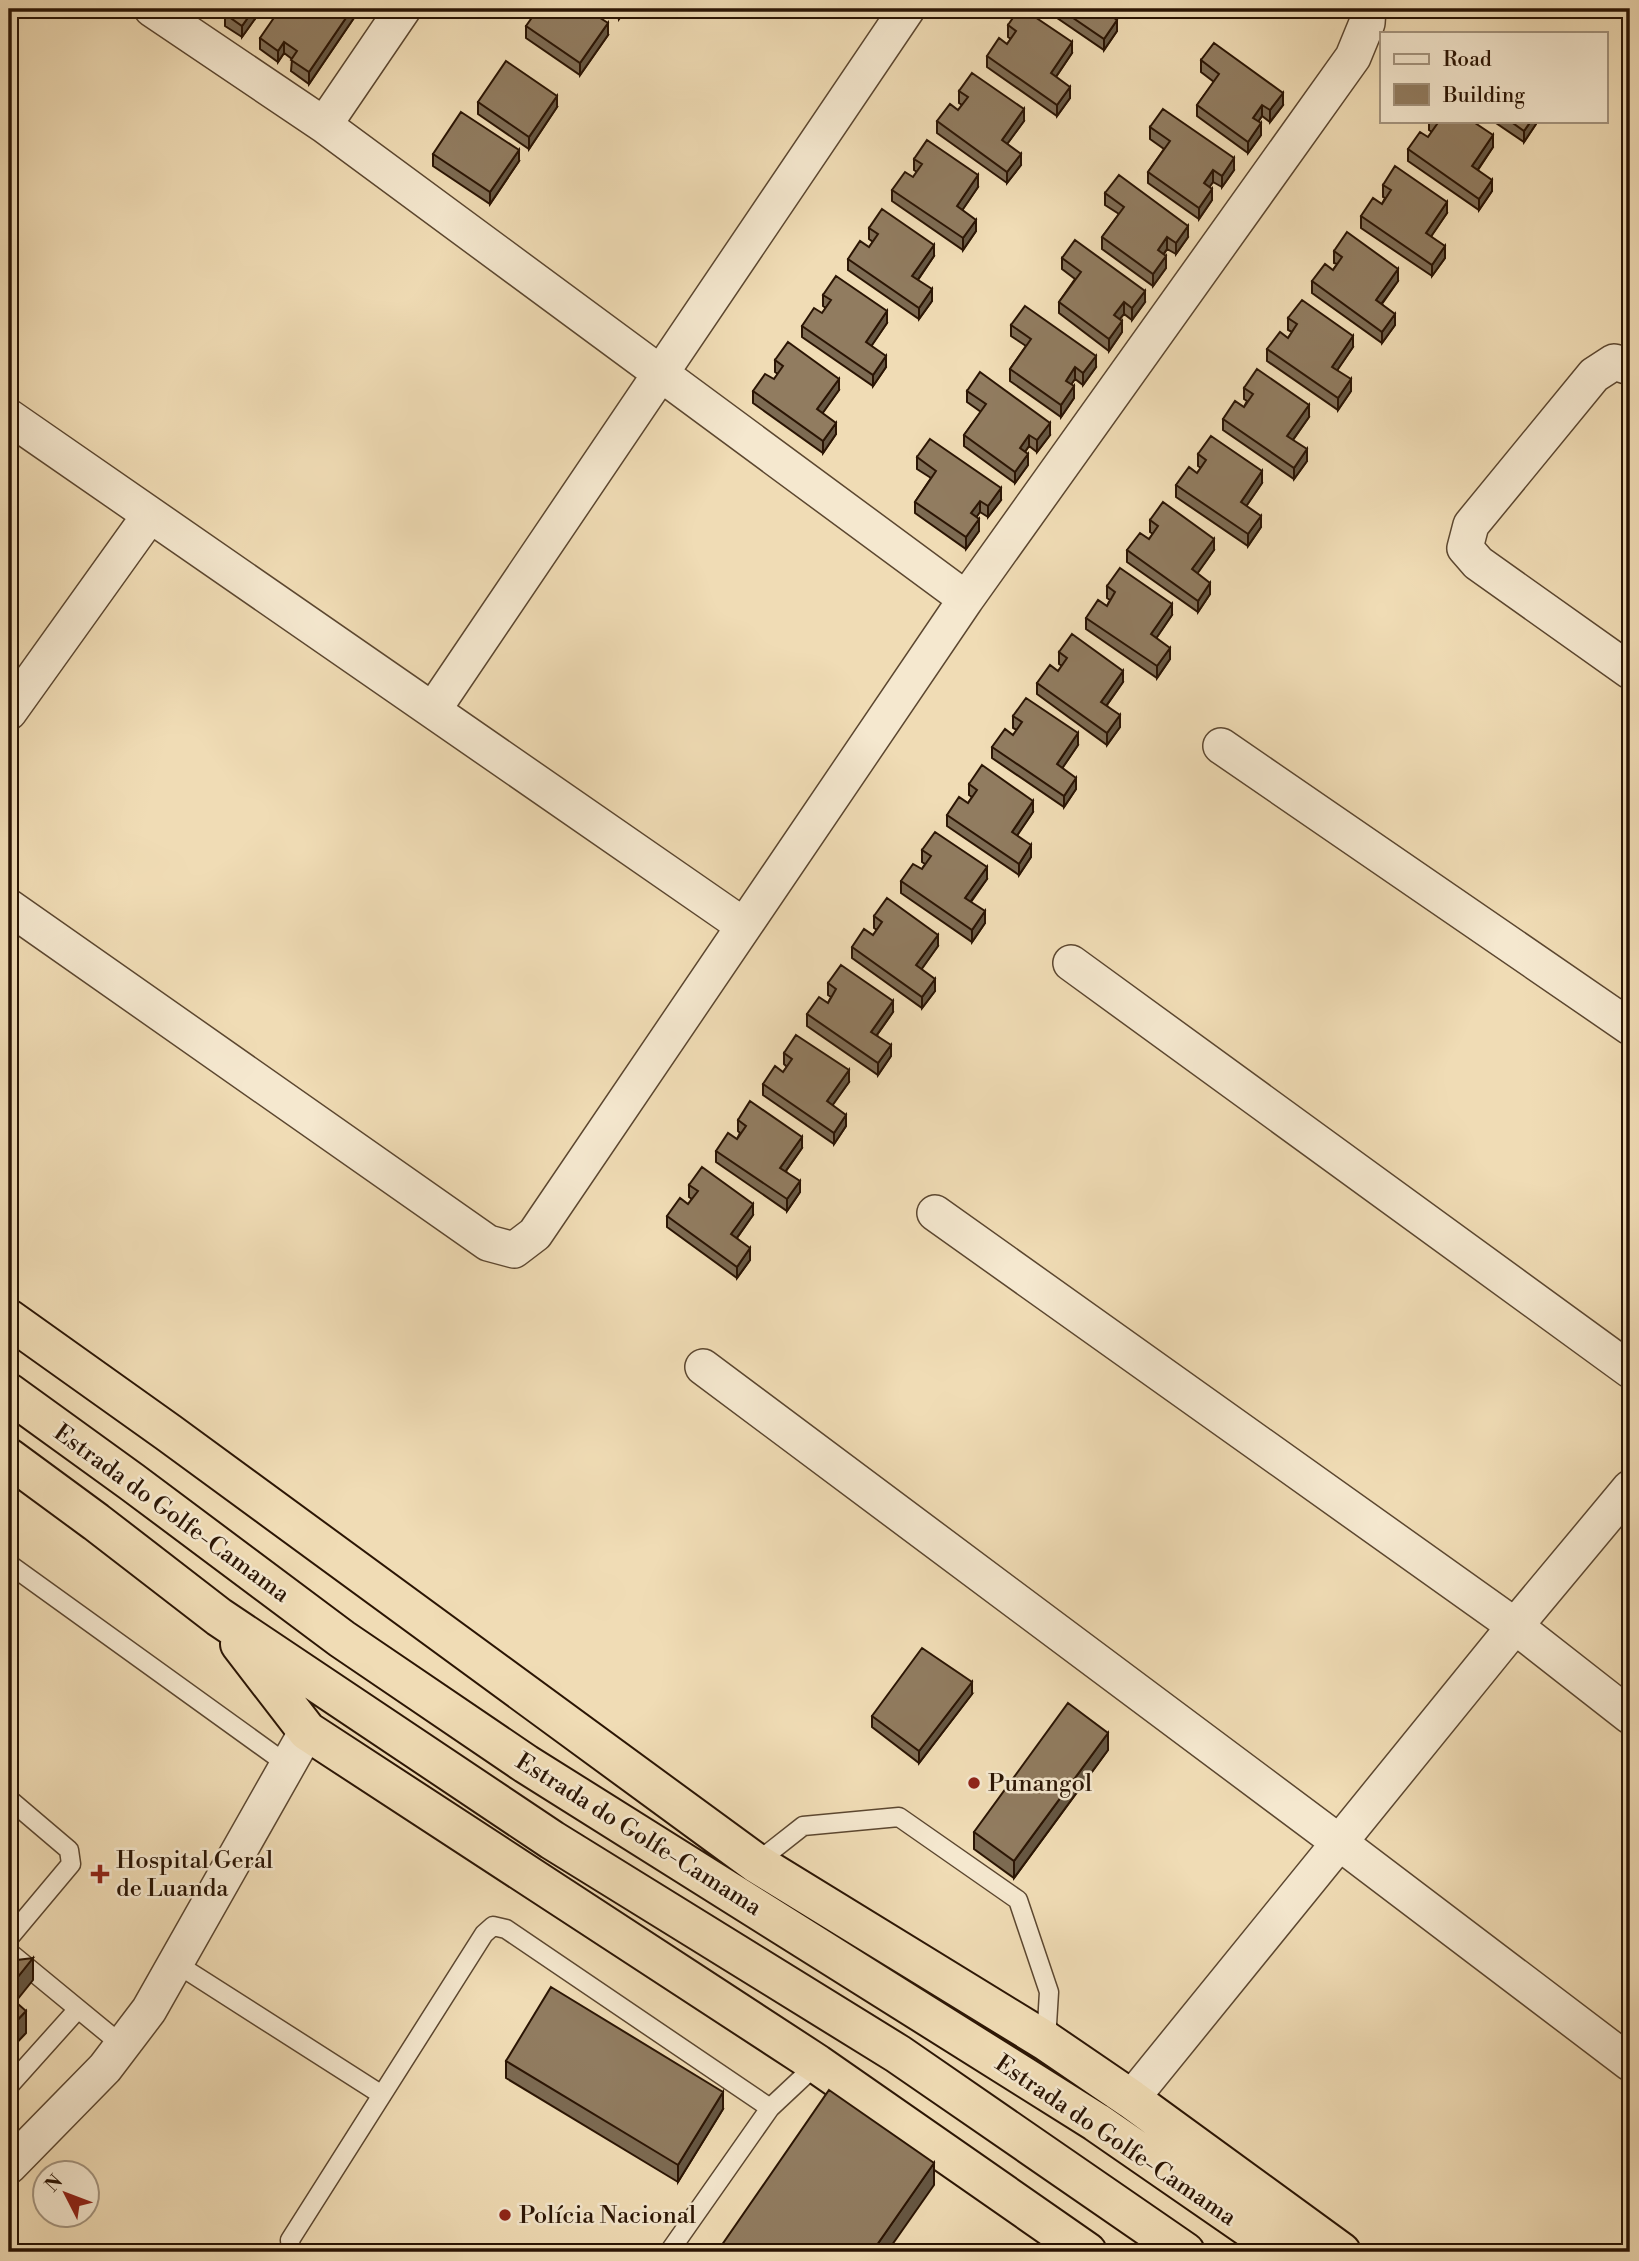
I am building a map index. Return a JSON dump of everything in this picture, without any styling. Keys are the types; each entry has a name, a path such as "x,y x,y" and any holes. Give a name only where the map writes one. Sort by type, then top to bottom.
{"highway":[{"path":"9,1319 756,1863 1046,2041 1131,2099 1341,2252"},
{"name":"Estrada do Golfe-Camama","path":"9,1394 342,1639 526,1764 1096,2122 1284,2252"},
{"name":"Estrada do Golfe-Camama","path":"9,1458 219,1617 552,1840 898,2054 1185,2252"},
{"path":"219,1617 307,1731 817,2064 1087,2252"}],"street":[{"path":"152,9 324,125 966,599"},
{"path":"324,125 403,9"},
{"path":"433,710 907,9"},
{"path":"9,907 488,1243 514,1250 535,1234 966,599 1353,57 1367,23 1368,9"},
{"path":"1630,367 1614,362 1594,376 1471,525 1465,548 1478,563 1630,671"},
{"path":"9,417 744,926"},
{"path":"9,712 150,515"},
{"path":"1221,746 1630,1027"},
{"path":"1071,963 1630,1370"},
{"path":"935,1213 1515,1626 1630,1716"},
{"path":"704,1367 1630,2063"},
{"path":"1131,2099 1630,1488"},
{"path":"9,2166 105,2068 149,2010 307,1731"}],"lane":[{"path":"9,1564 288,1765"},
{"path":"9,1799 69,1850 71,1864 9,1938"},
{"path":"756,1863 803,1826 899,1816 1018,1900 1049,1992 1046,2041"},
{"path":"294,2252 291,2250 290,2240 484,1934 493,1926 506,1929 770,2108"},
{"path":"9,1952 122,2045"},
{"path":"177,1964 382,2095"},
{"path":"9,2086 78,2009"},
{"path":"670,2252 770,2108 817,2064"}],"building":[{"path":"229,9 254,9 242,26 225,14"},
{"path":"280,9 352,9 309,72 291,60 297,51 284,42 278,51 260,38"},
{"path":"538,9 586,9 608,23 580,63 526,26"},
{"path":"1019,9 1023,9 1072,42 1051,73 1070,87 1057,105 987,56 999,38 1007,44 1016,31 1008,25"},
{"path":"1060,9 1101,9 1117,20 1104,39"},
{"path":"1214,43 1283,93 1270,110 1262,105 1253,118 1261,123 1248,142 1197,105 1219,74 1201,60"},
{"path":"506,61 557,96 529,137 478,102"},
{"path":"972,73 1024,109 1002,140 1021,154 1007,172 937,121 950,104 958,110 968,97 959,91"},
{"path":"1163,109 1234,158 1222,176 1213,170 1204,183 1212,189 1199,208 1148,172 1170,141 1150,127"},
{"path":"461,112 519,150 490,192 433,154"},
{"path":"1434,122 1474,122 1493,135 1472,166 1492,180 1479,199 1408,149 1420,132 1428,137 1437,124"},
{"path":"1511,122 1530,122 1524,131"},
{"path":"927,140 978,175 957,206 976,220 963,238 892,190 905,172 913,177 922,164 914,159"},
{"path":"1395,166 1447,202 1426,233 1445,246 1432,265 1361,216 1373,198 1382,204 1391,190 1383,185"},
{"path":"1119,175 1188,226 1176,243 1167,237 1158,250 1166,256 1153,274 1102,237 1124,207 1105,193"},
{"path":"882,209 934,245 912,276 932,289 919,308 848,259 860,241 869,247 878,234 869,228"},
{"path":"1347,232 1398,269 1376,300 1395,314 1382,332 1312,281 1325,264 1333,270 1342,257 1334,251"},
{"path":"1075,240 1145,291 1132,308 1124,302 1114,315 1122,321 1109,339 1059,302 1081,272 1062,258"},
{"path":"836,276 887,311 866,342 886,356 873,375 802,326 814,308 822,313 831,300 823,295"},
{"path":"1302,300 1353,336 1332,367 1351,379 1338,398 1267,349 1280,332 1288,338 1297,324 1288,318"},
{"path":"1025,306 1096,356 1083,373 1075,367 1066,381 1074,386 1061,405 1010,369 1031,339 1011,325"},
{"path":"788,342 839,379 817,409 836,423 823,441 753,391 765,374 774,379 783,366 775,360"},
{"path":"1257,369 1309,405 1287,436 1307,449 1294,468 1223,419 1235,401 1244,407 1253,394 1244,388"},
{"path":"980,372 1050,423 1037,440 1029,435 1020,448 1028,454 1015,472 964,435 986,404 967,391"},
{"path":"1211,436 1262,471 1241,502 1261,516 1248,534 1176,485 1189,467 1197,473 1206,460 1198,454"},
{"path":"930,439 1001,488 988,506 980,501 971,513 979,519 966,537 915,502 936,471 917,457"},
{"path":"1163,502 1214,539 1192,569 1210,583 1198,601 1127,550 1140,533 1149,539 1158,526 1150,520"},
{"path":"1120,568 1172,604 1151,634 1170,648 1157,666 1086,618 1098,600 1107,606 1115,592 1107,586"},
{"path":"1072,634 1123,671 1101,702 1120,715 1107,733 1037,683 1050,665 1058,671 1067,658 1059,652"},
{"path":"1026,698 1078,733 1057,764 1076,778 1064,796 992,747 1005,729 1013,735 1022,722 1013,716"},
{"path":"982,765 1033,801 1012,832 1031,845 1019,864 947,815 959,797 968,803 977,790 969,784"},
{"path":"935,832 987,867 965,898 985,911 972,930 901,881 913,864 922,869 931,856 922,850"},
{"path":"887,898 938,935 916,965 935,979 922,997 852,947 864,929 873,935 882,922 874,916"},
{"path":"841,965 893,1001 871,1032 891,1045 878,1063 807,1014 819,997 828,1003 836,989 828,983"},
{"path":"796,1035 849,1070 827,1101 846,1115 834,1133 763,1084 775,1066 783,1072 792,1059 784,1053"},
{"path":"750,1101 802,1137 780,1168 800,1181 787,1199 716,1151 728,1133 737,1139 746,1126 738,1120"},
{"path":"702,1167 753,1204 731,1234 750,1248 737,1267 667,1216 680,1198 688,1204 698,1191 689,1185"},
{"path":"922,1648 972,1682 919,1751 872,1716"},
{"path":"1068,1703 1108,1733 1014,1861 974,1832"},
{"path":"33,1958 9,1988 9,1961"},
{"path":"551,1987 723,2092 678,2165 506,2061"},
{"path":"9,1996 26,2011 9,2029"},
{"path":"829,2090 934,2163 872,2252 717,2252"}],"waterway":[{"path":"1621,9 1630,16"}],"place":[{"name":"Punangol","path":"974,1783"},
{"name":"Hospital Geral de Luanda","path":"100,1874"},
{"name":"Polícia Nacional","path":"505,2215"}]}
